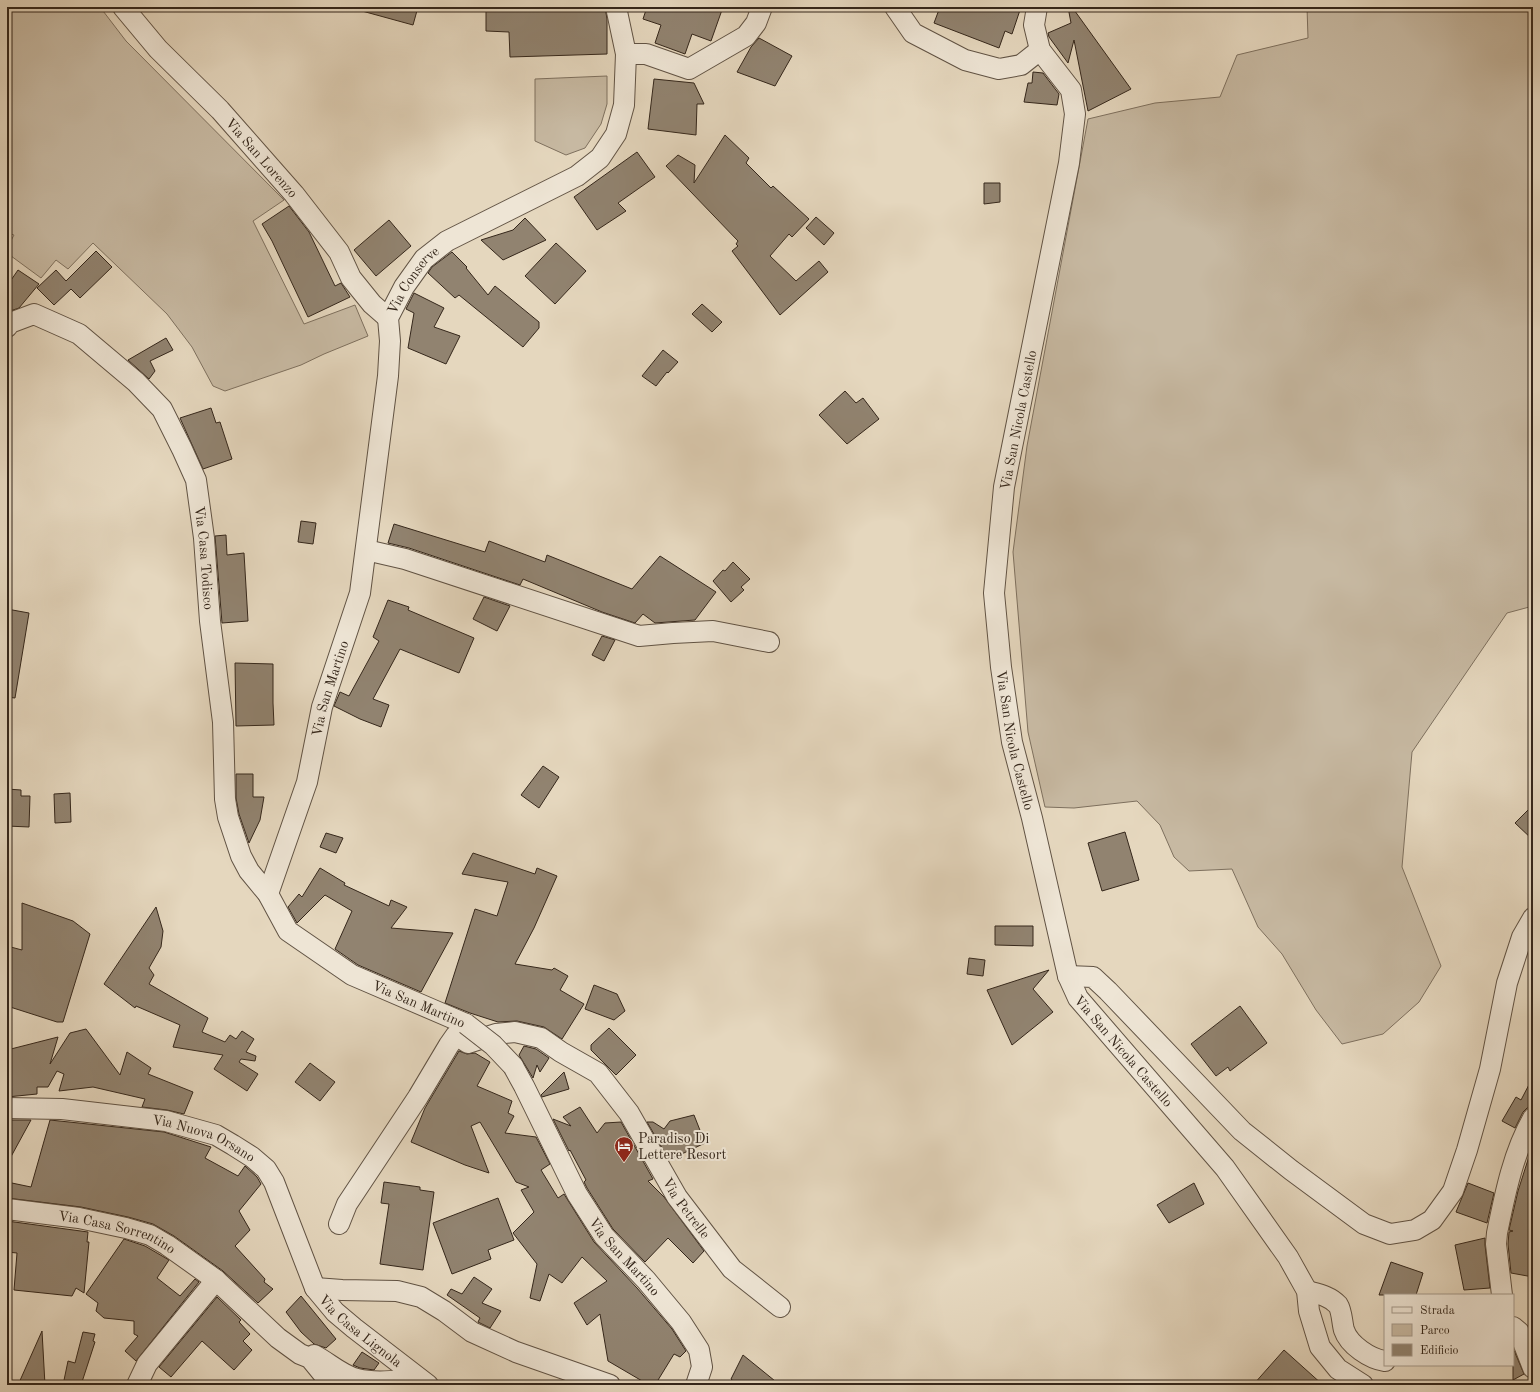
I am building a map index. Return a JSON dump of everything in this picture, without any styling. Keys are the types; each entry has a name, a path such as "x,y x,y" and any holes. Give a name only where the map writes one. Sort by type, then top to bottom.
{"street":[{"name":"Via San Lorenzo","path":"123,7 158,49 220,110 294,194 339,252 351,278 372,304 388,318"},
{"name":"Via Conserve","path":"348,631 360,593 366,550 388,376 390,341 388,318 404,287 424,259 447,241 577,176 600,158 616,134 624,105 626,54 616,7"},
{"path":"626,54 646,54 690,70 746,36 756,23 762,7"},
{"name":"Via San Nicola Castello","path":"1037,7 1034,25 1040,50 1071,90 1075,114 1069,163 1004,486 994,592 1001,667 1012,742 1032,818 1068,976 1078,998 1225,1168 1288,1257 1307,1291 1308,1310 1320,1347 1338,1369 1363,1385"},
{"path":"899,8 913,33 965,60 999,69 1021,65 1040,50"},
{"name":"Via Casa Todisco","path":"7,327 10,323 34,314 79,334 136,382 162,409 182,449 196,480 204,538 210,622 223,722 225,799 228,817 241,856 248,871 268,894"},
{"path":"366,550 405,559 638,636 713,631 769,642"},
{"name":"Via San Martino","path":"348,631 322,707 308,782 268,894 288,931 352,975 466,1024 493,1045 513,1066 577,1194 604,1236 651,1286 681,1322 699,1350 702,1368 696,1385"},
{"path":"1068,976 1093,977 1242,1131 1291,1170 1364,1224 1390,1234 1415,1230 1432,1220 1453,1191 1467,1150 1490,1069 1507,984 1522,937 1533,918"},
{"name":"Via Petrelle","path":"339,1224 347,1204 411,1108 448,1045 456,1036 468,1043 496,1034 515,1032 540,1038 598,1073 629,1113 678,1197 732,1269 780,1307"},
{"name":"Via Nuova Orsano","path":"7,1108 62,1109 166,1121 216,1135 252,1157 266,1169 274,1182 315,1288"},
{"path":"1502,1294 1496,1244 1497,1233 1516,1156 1523,1134 1533,1118"},
{"name":"Via Casa Sorrentino","path":"7,1209 79,1218 126,1228 150,1235 167,1245 216,1280"},
{"path":"137,1385 146,1364 216,1280 278,1338 300,1354 310,1358 332,1385"},
{"path":"315,1288 397,1291 421,1297 444,1311 472,1332 516,1352 610,1385"},
{"name":"Via Casa Lignola","path":"315,1288 335,1312 423,1382"},
{"path":"1307,1291 1325,1296 1338,1306 1345,1332 1358,1348 1375,1359 1384,1361"},
{"path":"1514,1328 1519,1332 1533,1368"},
{"path":"310,1358 315,1354 327,1363 356,1379 373,1382 423,1382"}],"green space":[{"path":"7,7 100,7 126,41 284,200 253,221 304,324 355,305 368,336 301,365 225,391 213,386 192,347 167,314 93,243 68,269 56,260 41,278 7,253 7,248 14,235 7,233"},
{"path":"1307,7 1533,7 1533,606 1507,613 1412,752 1402,867 1441,966 1419,1002 1383,1034 1342,1044 1316,1010 1282,954 1258,927 1232,869 1189,871 1174,857 1160,825 1137,801 1074,808 1045,807 1028,732 1013,552 1027,446 1088,119 1155,103 1220,97 1237,55 1308,38"},
{"path":"607,76 607,104 601,124 585,148 566,155 535,141 535,79"}],"building":[{"path":"363,7 418,7 413,25 362,11"},
{"path":"486,7 605,7 607,19 607,54 510,57 509,32 486,31"},
{"path":"647,7 723,7 711,41 692,34 685,54 655,43 661,25 643,19"},
{"path":"940,7 1021,7 1012,34 1005,31 999,48 934,23"},
{"path":"1068,7 1072,7 1131,89 1088,111 1074,40 1068,63 1049,37 1048,33 1071,23"},
{"path":"759,38 792,56 775,86 737,72 751,47"},
{"path":"1033,72 1043,73 1059,94 1057,105 1024,102 1028,83 1032,83"},
{"path":"654,79 694,83 704,104 697,104 696,135 648,129"},
{"path":"725,135 749,158 746,163 771,188 773,186 809,219 792,237 789,234 770,256 796,281 819,261 828,272 780,315 732,251 738,246 736,244 738,241 666,166 678,155 695,165 694,183"},
{"path":"637,152 655,177 618,203 626,211 597,230 574,197"},
{"path":"984,183 1000,183 1000,202 984,204"},
{"path":"289,206 309,232 335,286 341,283 350,297 308,317 272,241 262,224"},
{"path":"816,217 834,233 824,245 806,228"},
{"path":"525,218 546,240 503,260 481,240 513,230"},
{"path":"389,220 411,246 376,276 354,250"},
{"path":"556,243 586,271 555,304 525,276"},
{"path":"96,251 112,267 80,298 71,289 54,305 37,288 56,270 66,281"},
{"path":"452,252 467,267 466,268 488,295 495,286 539,322 539,328 523,347 459,295 455,298 428,273 432,267"},
{"path":"18,270 39,284 19,308 7,312 7,286"},
{"path":"414,293 444,308 434,327 460,336 446,364 408,348 414,313 406,309"},
{"path":"702,304 722,322 712,332 692,314"},
{"path":"166,338 173,350 150,361 155,371 149,379 128,360"},
{"path":"663,350 678,362 668,373 667,372 656,386 642,376"},
{"path":"845,391 856,403 863,398 879,419 847,444 819,415"},
{"path":"211,408 216,423 220,422 232,459 203,469 180,418"},
{"path":"301,521 316,523 313,544 298,542"},
{"path":"394,524 485,552 489,541 545,562 547,555 632,589 660,556 716,592 695,620 655,623 643,614 635,623 602,612 523,579 520,585 409,548 388,543"},
{"path":"226,535 227,555 244,553 248,621 222,623 215,536"},
{"path":"733,562 750,579 741,587 744,590 731,602 713,581"},
{"path":"484,597 510,606 497,631 473,619"},
{"path":"388,600 409,607 408,610 474,638 459,673 400,649 373,699 389,705 381,727 360,719 334,706 340,692 349,696 379,641 373,637"},
{"path":"7,609 29,613 15,698 7,697"},
{"path":"602,636 615,640 604,661 592,655"},
{"path":"235,663 273,664 274,725 236,726"},
{"path":"543,766 559,777 539,808 521,795"},
{"path":"236,774 253,774 253,797 264,797 260,820 249,843 239,814 236,798"},
{"path":"7,789 21,790 21,796 30,796 29,827 7,826"},
{"path":"70,793 71,822 55,823 54,794"},
{"path":"1533,805 1533,840 1515,823"},
{"path":"1125,832 1139,880 1102,891 1088,843"},
{"path":"326,833 343,838 336,853 320,847"},
{"path":"473,853 535,874 537,868 557,876 534,928 515,964 552,970 554,968 568,976 560,990 584,1004 562,1039 544,1027 517,1021 498,1022 445,1003 475,909 497,916 508,882 462,874"},
{"path":"320,868 345,883 344,885 389,906 391,900 407,907 391,928 453,933 421,992 358,965 335,949 352,911 325,895 297,923 288,907 299,894 302,897"},
{"path":"22,903 73,921 90,934 63,1022 57,1022 7,1006 7,946 22,950"},
{"path":"156,907 163,931 161,947 149,968 154,975 149,984 208,1018 202,1032 225,1042 230,1035 236,1039 242,1031 254,1039 246,1052 256,1056 255,1061 241,1059 239,1062 258,1074 247,1091 214,1069 223,1055 173,1047 180,1025 136,1006 135,1008 104,984"},
{"path":"995,926 1033,926 1033,946 995,945"},
{"path":"969,958 985,960 983,976 967,974"},
{"path":"1049,970 1033,989 1053,1012 1012,1045 987,990"},
{"path":"594,985 617,994 625,1011 614,1020 585,1009"},
{"path":"1240,1006 1267,1043 1230,1071 1228,1067 1216,1076 1191,1044"},
{"path":"609,1028 636,1055 616,1075 591,1050 591,1045"},
{"path":"86,1029 120,1075 127,1052 151,1068 148,1074 193,1092 184,1114 142,1107 145,1099 93,1087 59,1091 64,1074 57,1071 48,1087 37,1087 37,1094 7,1097 7,1050 58,1037 50,1064 70,1033"},
{"path":"524,1046 536,1049 549,1058 540,1072 537,1065 533,1078 519,1055"},
{"path":"459,1051 467,1054 475,1053 490,1062 477,1086 512,1101 508,1113 514,1116 505,1133 536,1137 550,1164 541,1170 558,1198 564,1194 594,1242 637,1288 672,1329 686,1351 680,1357 674,1354 655,1385 649,1385 608,1361 600,1314 587,1325 574,1303 607,1281 582,1257 562,1283 549,1274 540,1301 530,1298 537,1264 513,1233 534,1212 521,1190 529,1187 516,1182 480,1122 471,1126 489,1173 465,1165 411,1142 425,1108"},
{"path":"310,1063 335,1082 320,1101 295,1082"},
{"path":"564,1072 569,1089 542,1097 541,1095"},
{"path":"1533,1077 1533,1107 1527,1108 1523,1112 1515,1128 1502,1121 1516,1097 1521,1100"},
{"path":"580,1107 597,1133 605,1123 621,1122 653,1179 648,1181 664,1197 704,1251 693,1263 668,1238 645,1262 613,1229 587,1188 584,1182 586,1180 553,1119 571,1126 563,1117"},
{"path":"694,1115 705,1143 669,1160 647,1122 653,1122 664,1129 670,1121"},
{"path":"7,1120 31,1120 7,1164"},
{"path":"50,1120 164,1132 211,1147 205,1158 238,1176 245,1166 257,1177 261,1184 239,1211 250,1230 235,1246 265,1279 264,1282 273,1289 258,1303 223,1271 174,1236 153,1224 81,1207 7,1198 7,1182 31,1187"},
{"path":"1533,1144 1533,1277 1511,1273 1508,1244 1509,1232 1513,1231 1509,1230 1518,1191"},
{"path":"384,1182 420,1187 420,1190 434,1192 423,1270 380,1264 389,1204 381,1203"},
{"path":"1194,1183 1204,1204 1169,1223 1157,1205"},
{"path":"1468,1183 1494,1193 1487,1223 1456,1212"},
{"path":"498,1198 514,1240 488,1250 491,1259 452,1274 433,1223"},
{"path":"7,1221 88,1232 87,1242 89,1242 84,1293 76,1288 72,1296 14,1290 17,1253 7,1252"},
{"path":"1485,1238 1490,1288 1464,1290 1455,1245"},
{"path":"124,1239 145,1246 169,1260 157,1278 180,1296 195,1279 199,1282 136,1361 125,1351 138,1336 134,1334 134,1321 104,1318 96,1311 98,1303 86,1294"},
{"path":"1391,1262 1423,1273 1416,1294 1379,1295"},
{"path":"474,1277 492,1289 482,1303 501,1311 490,1328 478,1322 480,1318 447,1295 451,1289 462,1294"},
{"path":"301,1296 336,1339 326,1348 314,1344 301,1332 286,1312"},
{"path":"217,1297 241,1320 239,1322 250,1334 243,1341 252,1350 234,1370 202,1341 171,1377 159,1367"},
{"path":"42,1331 45,1385 18,1385"},
{"path":"83,1332 95,1334 93,1341 95,1342 81,1385 63,1385 68,1361 75,1363"},
{"path":"1284,1350 1323,1385 1253,1385"},
{"path":"1514,1350 1524,1374 1513,1380 1514,1366"},
{"path":"362,1352 379,1363 374,1370 360,1368 353,1365"},
{"path":"743,1355 780,1385 738,1385 731,1379"}],"place":[{"name":"Paradiso Di Lettere Resort","path":"624,1163"}]}
